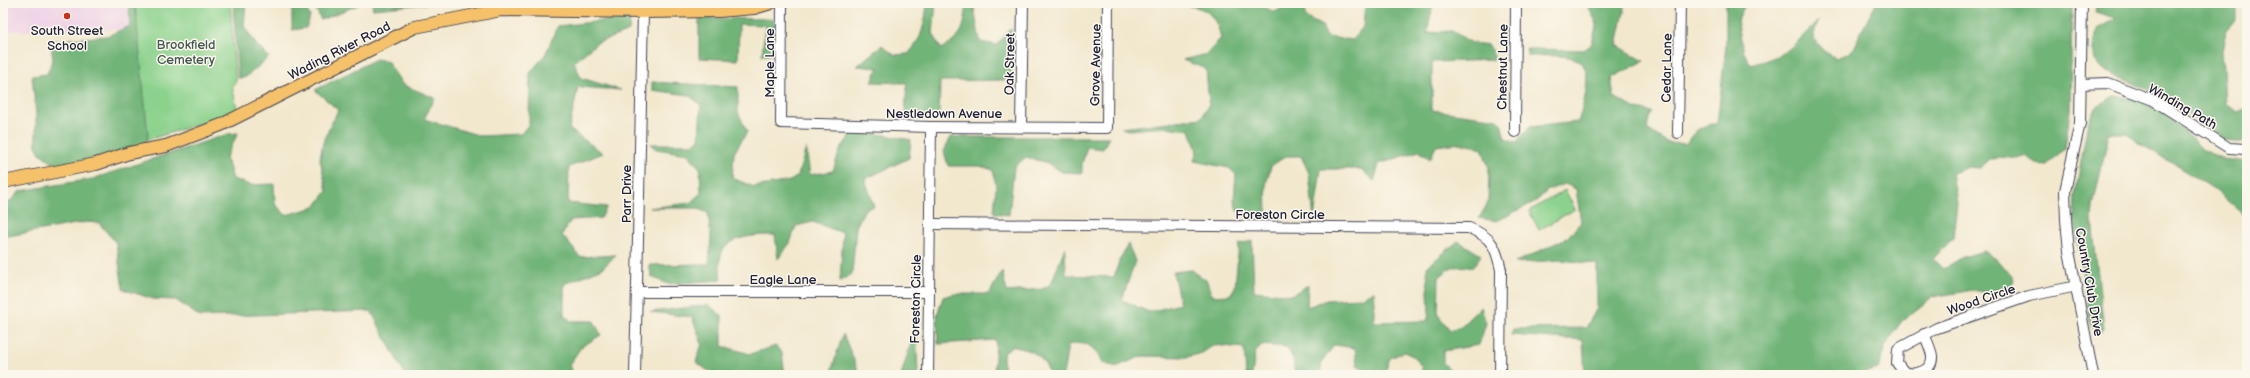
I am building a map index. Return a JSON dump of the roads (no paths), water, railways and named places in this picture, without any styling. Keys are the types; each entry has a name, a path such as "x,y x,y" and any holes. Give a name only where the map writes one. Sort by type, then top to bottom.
{"main road":[{"name":"Wading River Road","path":"3,182 96,164 129,153 166,146 221,125 415,27 501,10 592,7 643,12 719,11 754,8 771,3"}],"street":[{"name":"Maple Lane","path":"781,123 782,3"},
{"name":"Oak Street","path":"1021,126 1022,3"},
{"name":"Grove Avenue","path":"1107,128 1108,3"},
{"name":"Chestnut Lane","path":"1515,132 1516,3"},
{"name":"Cedar Lane","path":"1678,133 1680,3"},
{"name":"Country Club Drive","path":"2082,3 2080,123 2066,191 2068,251 2077,286 2093,375"},
{"name":"Parr Drive","path":"635,375 638,292 639,137 643,12"},
{"name":"Winding Path","path":"2081,84 2108,83 2153,100 2229,148 2247,149"},
{"name":"Nestledown Avenue","path":"781,123 931,127 1021,126 1107,128"},
{"name":"Foreston Circle","path":"928,375 931,127"},
{"name":"Foreston Circle","path":"930,224 1469,228 1482,233 1492,243 1500,262 1500,375"},
{"name":"Wood Circle","path":"1924,334 1932,359 1923,372 1913,374 1900,368 1896,356 1898,348 1924,334 1937,328 2029,296 2077,286"},
{"name":"Eagle Lane","path":"638,292 928,292"}],"place":[{"name":"South Street School","path":"67,16"}],"park label":[{"name":"Brookfield Cemetery","path":"186,52"}]}
